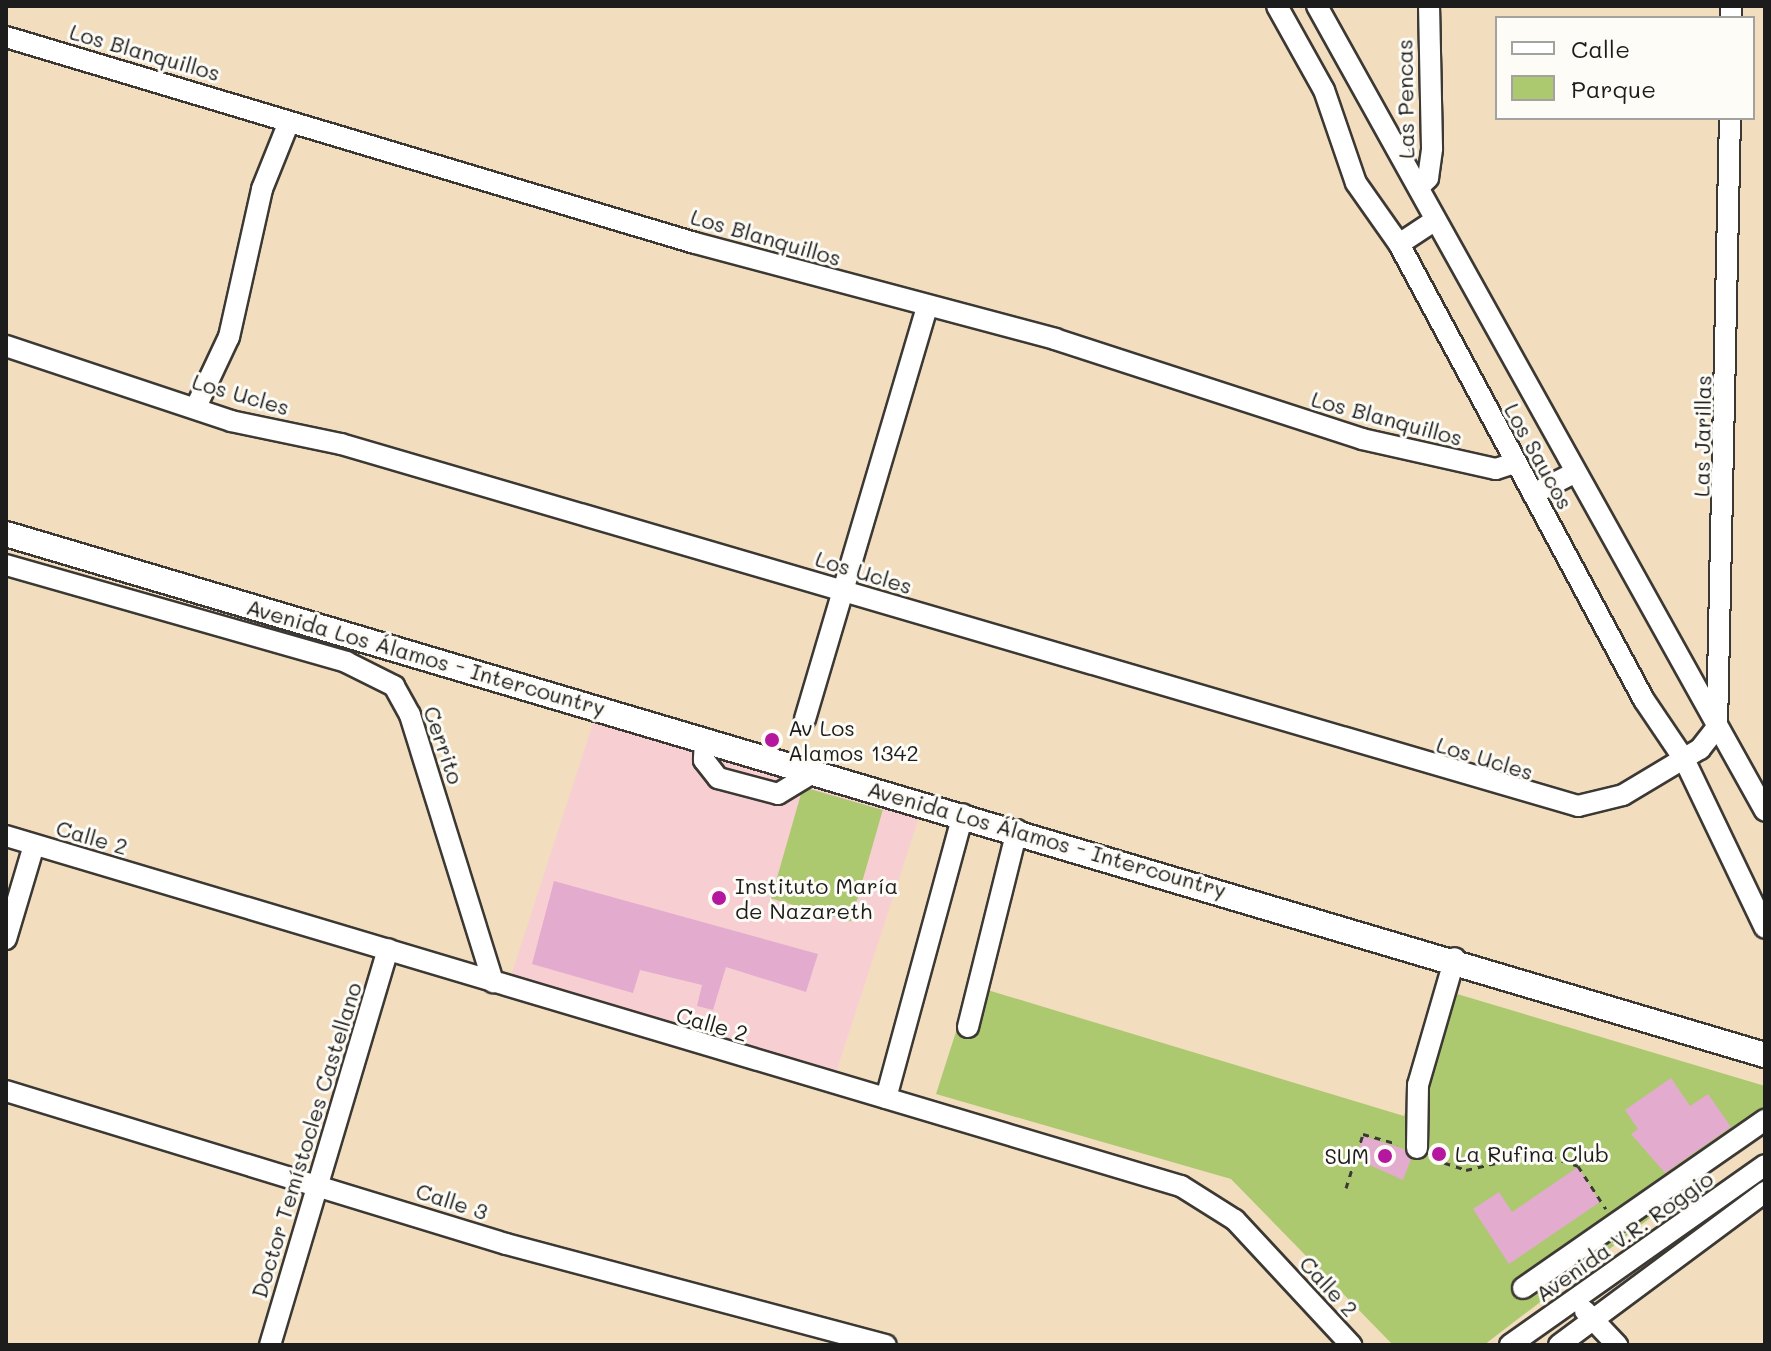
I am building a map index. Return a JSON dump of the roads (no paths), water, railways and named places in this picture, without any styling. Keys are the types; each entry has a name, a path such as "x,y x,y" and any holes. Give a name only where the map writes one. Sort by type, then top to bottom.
{"main road":[{"name":"Avenida Los Álamos - Intercountry","path":"6,534 1455,958 1765,1055"}],"street":[{"name":"Los Saucos","path":"1277,6 1324,90 1356,183 1399,244 1644,700 1692,754 1765,928"},
{"name":"Los Saucos","path":"1317,6 1765,811"},
{"name":"Las Pencas","path":"1419,187 1428,178 1432,148 1429,6"},
{"name":"Los Blanquillos","path":"6,37 927,307 1055,339 1362,439 1496,469 1515,463"},
{"name":"Las Jarillas","path":"1717,727 1730,120"},
{"path":"196,407 229,337 255,211 289,122"},
{"path":"1399,244 1434,221"},
{"path":"805,719 927,307"},
{"name":"Los Ucles","path":"6,346 196,407 845,591 1555,804 1623,795 1692,754"},
{"path":"1533,494 1576,472"},
{"name":"Cerrito","path":"6,565 346,662 394,686 410,715 493,982"},
{"path":"1692,754 1717,727"},
{"path":"705,739 704,760 718,778 778,794 814,772"},
{"path":"886,1098 963,814"},
{"path":"968,1027 1017,830"},
{"name":"Calle 2","path":"6,836 1199,1194 1235,1220 1351,1345"},
{"path":"6,939 34,845"},
{"name":"Doctor Temístocles Castellano","path":"270,1345 388,949"},
{"path":"1417,1148 1418,1085 1455,958"},
{"name":"Calle 3","path":"6,1091 319,1181 506,1244 886,1345"},
{"path":"1523,1288 1765,1120"},
{"name":"Avenida V.R. Roggio","path":"1510,1345 1765,1165"},
{"name":"Avenida V.R. Roggio","path":"1559,1345 1684,1248 1765,1192"},
{"path":"1671,1231 1684,1248"},
{"path":"1573,1301 1617,1345"}],"place":[{"name":"Av Los Alamos 1342","path":"772,740"},
{"name":"Instituto María de Nazareth","path":"719,898"},
{"name":"La Rufina Club","path":"1439,1154"},
{"name":"SUM","path":"1385,1156"}]}
